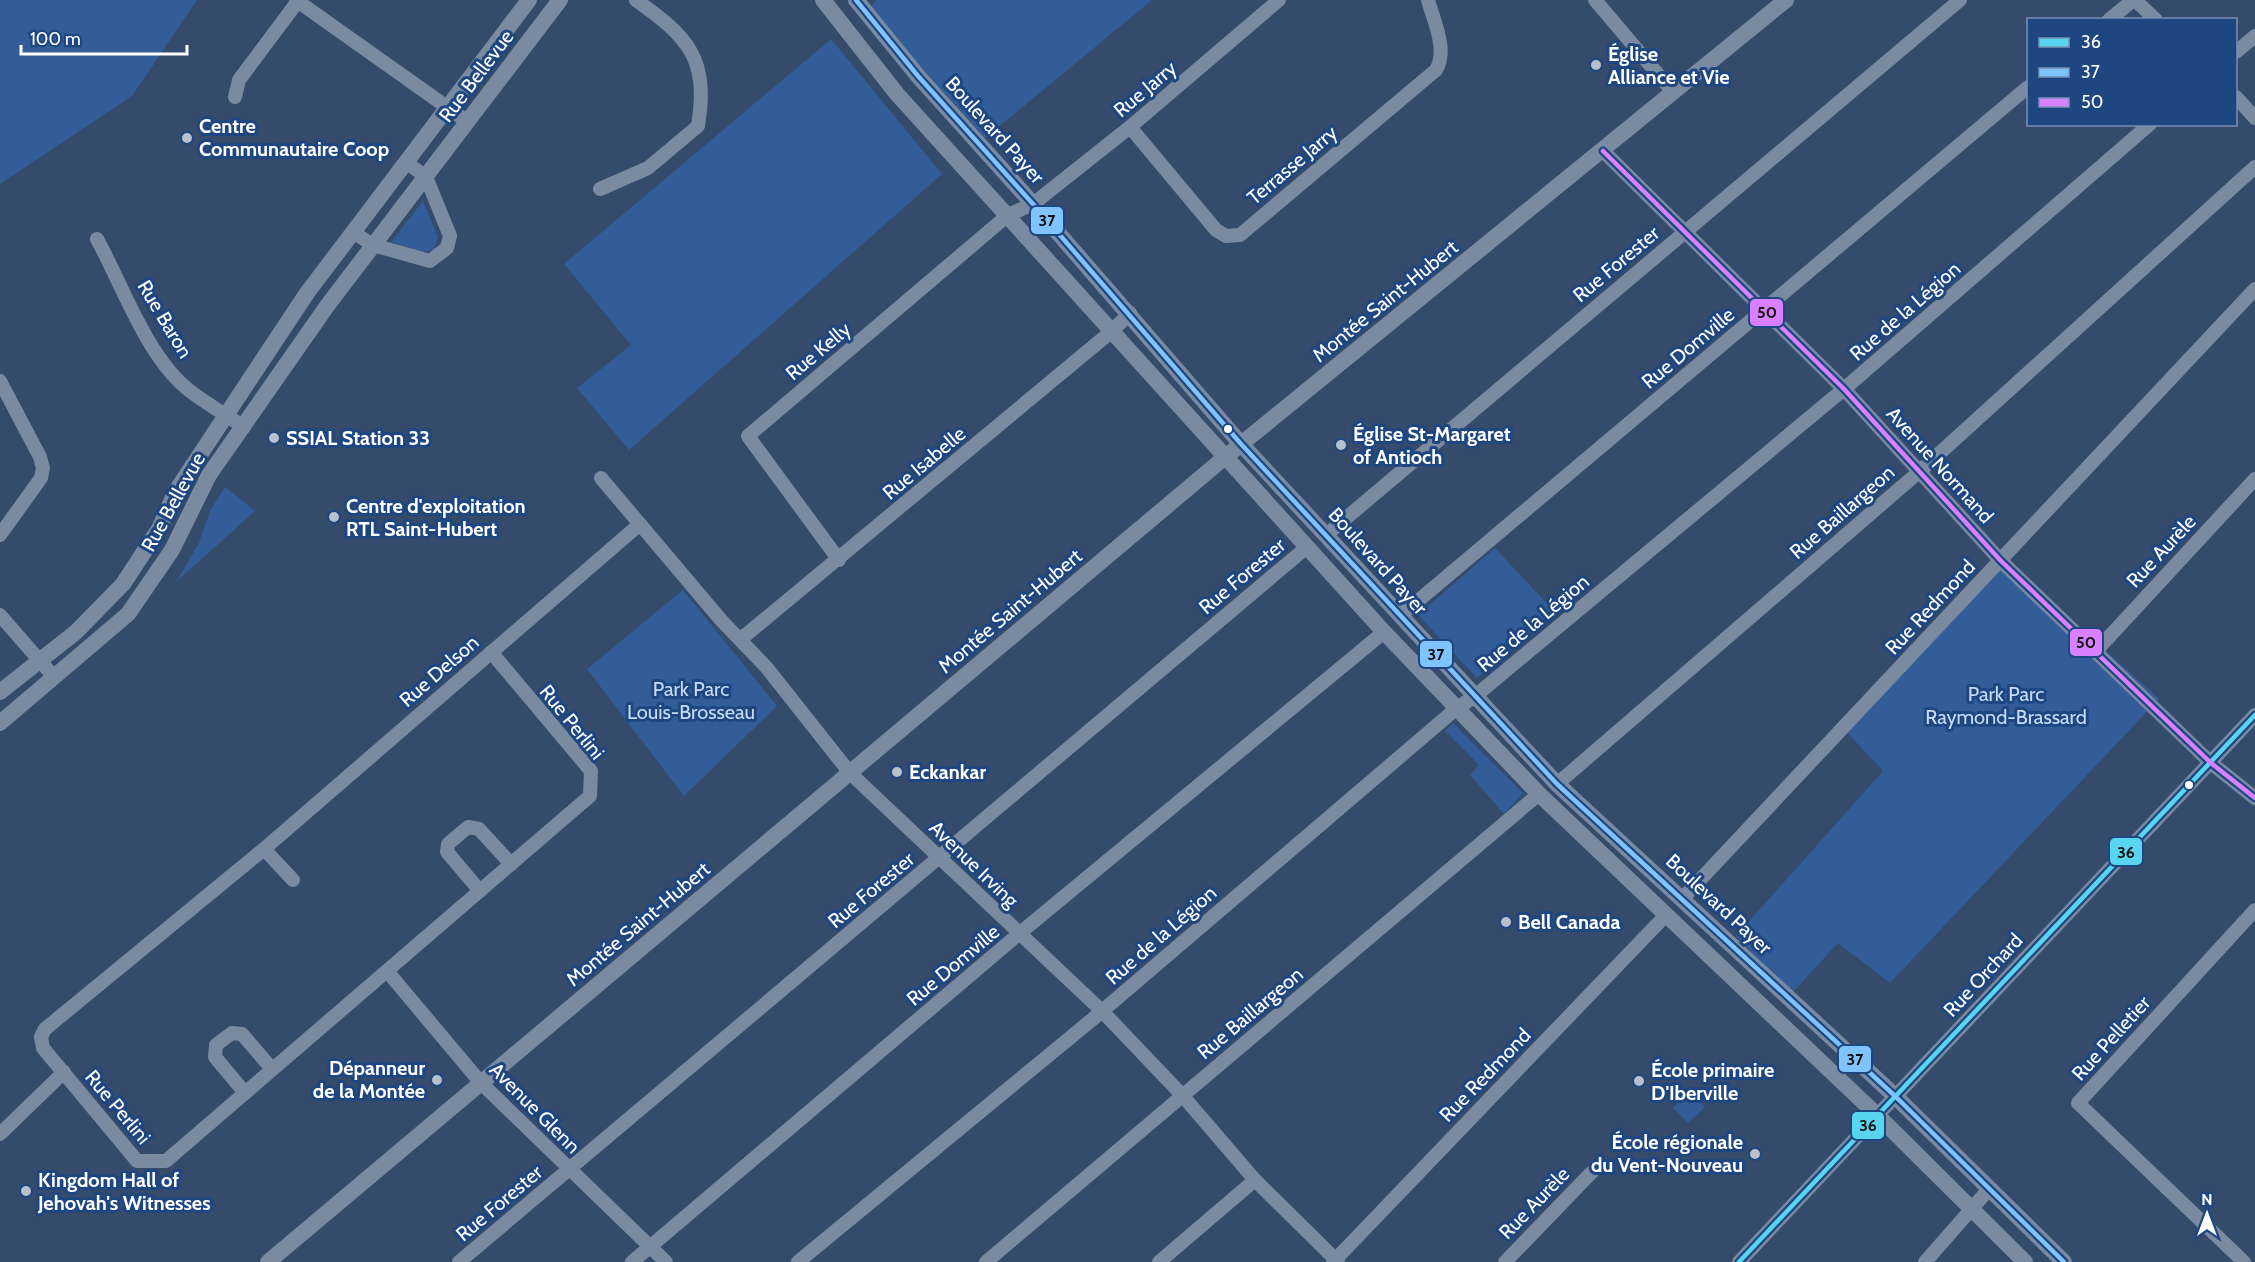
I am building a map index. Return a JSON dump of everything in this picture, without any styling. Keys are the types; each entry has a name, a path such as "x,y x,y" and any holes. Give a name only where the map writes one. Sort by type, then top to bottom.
{"street":[{"name":"Rue Bellevue","path":"0,692 76,632 123,584 159,529 176,491 307,293 529,0"},
{"name":"Rue Bellevue","path":"0,723 128,614 172,550 209,475 327,306 560,0"},
{"path":"600,189 648,168 698,126 702,100 696,57 683,38 636,0"},
{"path":"823,0 897,94 1224,458 1384,632 1539,794 1879,1117 2025,1262"},
{"name":"Boulevard Payer","path":"856,0 918,76 1130,314 1241,444 1474,698 1557,784 1895,1096 2064,1262"},
{"name":"Rue Jarry","path":"1033,204 1130,127 1279,0"},
{"name":"Terrasse Jarry","path":"1130,127 1216,230 1226,236 1240,235 1436,70 1441,62 1441,50 1428,0"},
{"path":"1595,0 1673,92"},
{"name":"Montée Saint-Hubert","path":"268,1262 1224,458 1786,0"},
{"name":"Rue Forester","path":"1326,535 1960,0"},
{"path":"2112,18 2134,0 2154,18"},
{"path":"235,97 239,80 297,1 468,122"},
{"path":"2237,50 2255,36"},
{"name":"Rue Domville","path":"1400,616 2027,88"},
{"path":"2237,100 2255,118"},
{"name":"Rue de la Légion","path":"798,1262 1102,1011 1457,708 1474,698 1844,389 2148,126"},
{"name":"Avenue Normand","path":"1603,151 1844,389 2001,561 2211,763 2255,798"},
{"path":"353,232 373,245 430,261 447,248 450,236 426,177 406,162"},
{"name":"Rue Baillargeon","path":"1557,784 1920,471 2255,167"},
{"name":"Rue Kelly","path":"840,560 748,436 1008,215 1033,204"},
{"name":"Rue Baron","path":"97,238 145,332 166,366 190,391 244,427"},
{"name":"Rue Redmond","path":"1682,899 2255,290"},
{"name":"Rue Isabelle","path":"741,639 840,560 1130,314"},
{"path":"0,381 40,457 43,470 41,478 0,535"},
{"name":"Avenue Irving","path":"601,478 767,668 850,773 1102,1011 1182,1095 1255,1180 1335,1261"},
{"name":"Rue Aurèle","path":"2096,651 2255,479"},
{"name":"Rue Delson","path":"64,1072 43,1048 41,1037 45,1029 264,849 640,524"},
{"name":"Rue Forester","path":"459,1262 1307,547"},
{"path":"0,615 54,677"},
{"name":"Rue Domville","path":"632,1262 1019,934 1384,632"},
{"name":"Rue Perlini","path":"0,1134 64,1072 137,1161 166,1161 590,796 591,771 491,652"},
{"name":"Rue Orchard","path":"1739,1262 1879,1117 1895,1096 2255,715"},
{"name":"Rue Baillargeon","path":"986,1262 1539,794"},
{"path":"480,891 447,852 448,844 468,827 479,828 511,864"},
{"path":"264,849 293,880"},
{"name":"Rue Pelletier","path":"2244,1262 2078,1103 2255,910"},
{"name":"Rue Redmond","path":"1335,1261 1665,915"},
{"name":"Avenue Glenn","path":"387,971 481,1083 568,1170 666,1262"},
{"path":"245,1093 215,1057 216,1045 232,1032 242,1034 273,1069"},
{"name":"Rue Aurèle","path":"1505,1262 1592,1172"},
{"path":"1159,1262 1255,1180"},
{"path":"1925,1262 1973,1210 1989,1189"}],"green space":[{"path":"0,0 197,0 132,96 0,184"},
{"path":"877,0 1152,0 985,138 868,8"},
{"path":"831,39 942,174 629,450 577,388 631,345 564,264"},
{"path":"423,201 438,237 434,249 424,252 391,242"},
{"path":"225,487 255,511 176,582 198,545 211,509"},
{"path":"1495,548 1555,612 1477,678 1418,615"},
{"name":"Park Parc Raymond-Brassard","path":"2002,557 2159,699 1890,983 1838,943 1792,993 1736,936 1883,771 1840,725"},
{"name":"Park Parc Louis-Brosseau","path":"683,590 777,706 684,796 587,669"},
{"path":"1453,723 1523,793 1504,814 1470,775 1479,765 1445,731"},
{"path":"1689,1092 1705,1107 1688,1123 1673,1108"}],"transit line":[{"name":"37","path":"856,0 918,76 1033,204 1241,444 1557,784 1895,1096 2064,1262"},
{"name":"50","path":"1603,151 1844,389 2001,561 2211,763 2255,798"},
{"name":"36","path":"1739,1262 2255,715"}],"place":[{"name":"Église Alliance et Vie","path":"1596,65"},
{"name":"Centre Communautaire Coop","path":"187,138"},
{"name":"SSIAL Station 33","path":"274,438"},
{"name":"Église St-Margaret of Antioch","path":"1341,445"},
{"name":"Centre d'exploitation RTL Saint-Hubert","path":"334,517"},
{"name":"Eckankar","path":"897,772"},
{"name":"Bell Canada","path":"1506,922"},
{"name":"Dépanneur de la Montée","path":"437,1080"},
{"name":"École primaire D'Iberville","path":"1639,1081"},
{"name":"École régionale du Vent-Nouveau","path":"1755,1154"},
{"name":"Kingdom Hall of Jehovah's Witnesses","path":"26,1191"}]}
